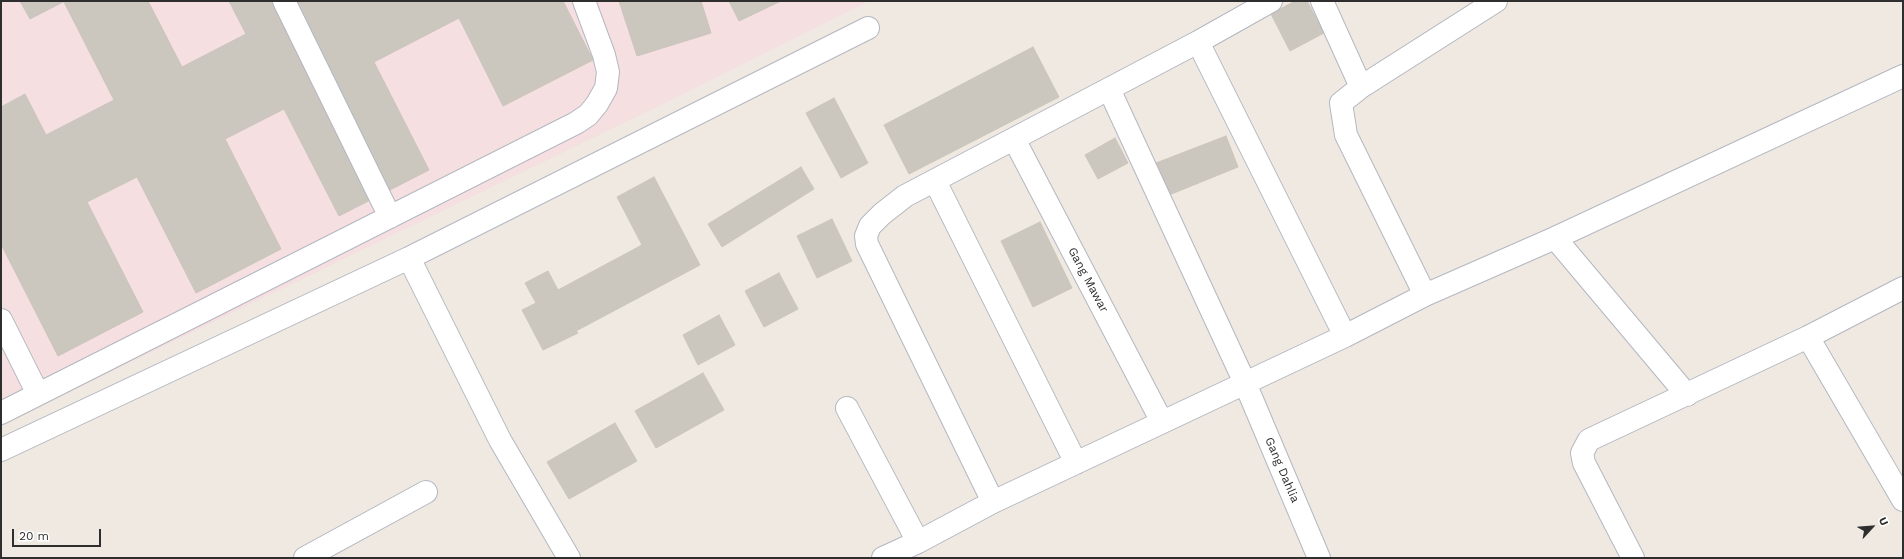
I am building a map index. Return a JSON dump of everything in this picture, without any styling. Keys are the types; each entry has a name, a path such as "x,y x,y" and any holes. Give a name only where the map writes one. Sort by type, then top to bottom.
{"street":[{"path":"284,1 390,217"},
{"path":"1,413 576,123 588,115 597,104 606,88 608,72 604,55 584,1"},
{"path":"993,502 867,244 866,236 870,226 882,214 906,196 1198,42 1271,1"},
{"path":"1322,1 1361,87"},
{"path":"1425,295 1346,136 1341,103 1361,87 1496,1"},
{"path":"1,450 410,258 868,28"},
{"path":"1198,42 1345,336"},
{"path":"883,558 918,542 993,502 1345,336 1425,295 1555,238 1903,76"},
{"name":"Gang Dahlia","path":"1109,89 1245,383 1318,558"},
{"name":"Gang Mawar","path":"1014,139 1162,422"},
{"path":"935,181 1076,463"},
{"path":"1555,238 1687,395"},
{"path":"410,258 500,440 569,558"},
{"path":"1633,558 1584,463 1582,453 1589,440 1808,337 1903,288"},
{"path":"1,320 38,394"},
{"path":"1808,337 1903,500"},
{"path":"847,408 918,542"},
{"path":"305,558 426,492"}],"shaded area":[{"path":"1,1 869,1 667,102 1,425"}],"building":[{"path":"20,1 65,1 30,19"},
{"path":"148,1 182,67 246,34 229,1 563,1 593,60 503,106 459,18 374,62 429,170 339,216 284,109 225,139 281,249 196,293 137,177 87,202 143,312 58,356 1,244 1,107 25,94 46,135 114,100 64,2"},
{"path":"619,1 701,1 711,33 637,56"},
{"path":"729,1 781,1 739,21"},
{"path":"1295,1 1307,1 1324,33 1290,51 1271,14"},
{"path":"1033,47 1059,97 909,174 884,125"},
{"path":"834,98 868,163 841,178 806,113"},
{"path":"1226,136 1238,167 1169,195 1156,163"},
{"path":"1115,138 1128,163 1098,179 1085,155"},
{"path":"801,167 814,189 722,247 708,224"},
{"path":"654,177 700,265 576,331 578,333 543,350 522,310 536,303 525,283 548,271 558,290 642,245 617,197"},
{"path":"832,219 852,261 817,278 797,236"},
{"path":"1040,222 1072,288 1033,307 1001,241"},
{"path":"779,273 798,309 764,327 745,291"},
{"path":"719,315 735,345 698,365 683,335"},
{"path":"703,373 724,410 656,448 635,411"},
{"path":"615,423 637,461 569,499 547,462"}]}
